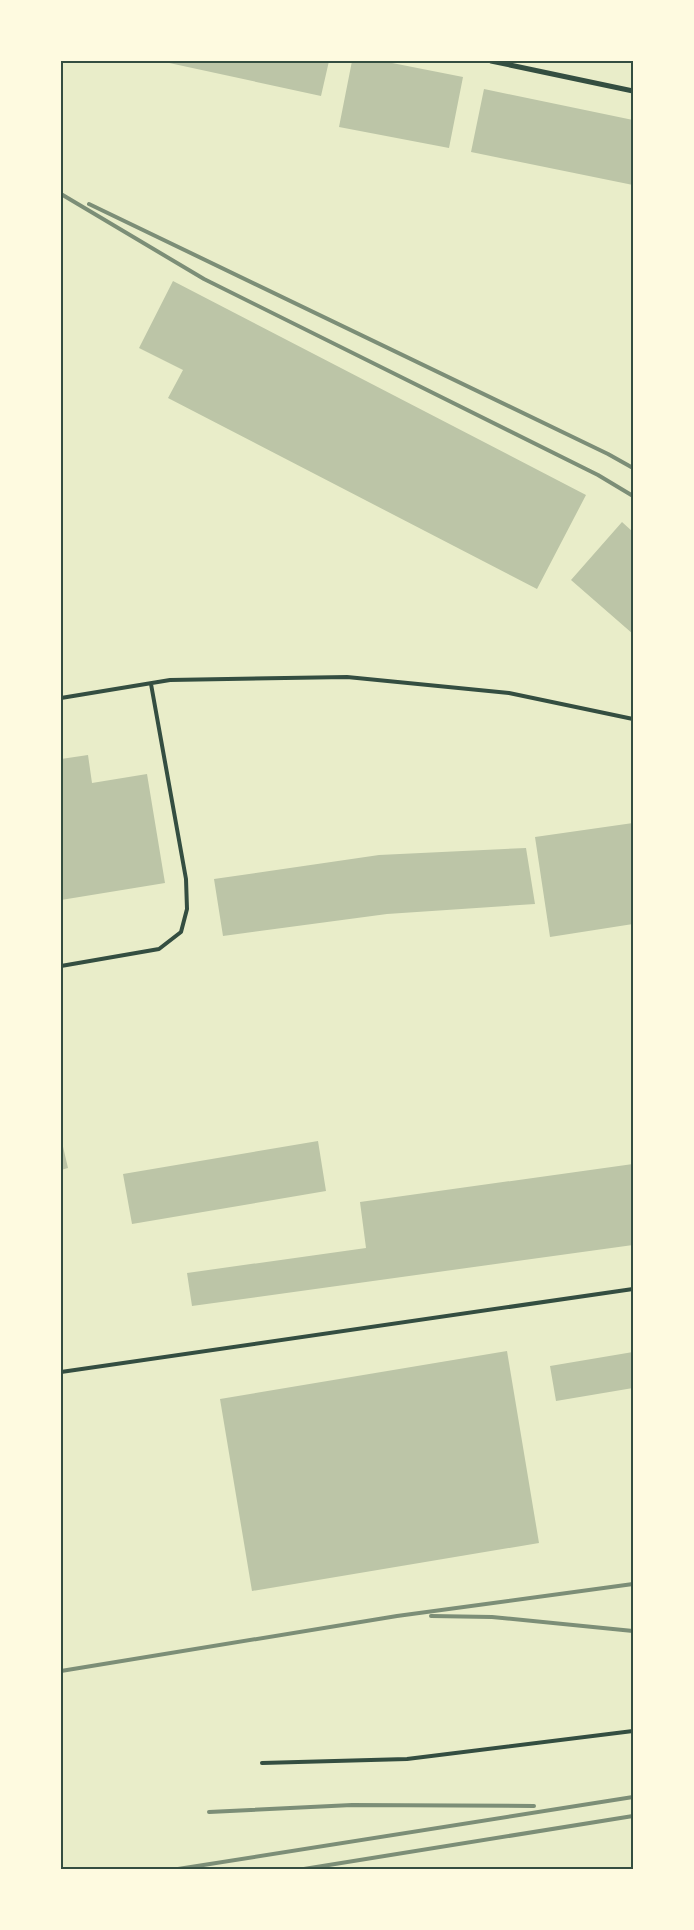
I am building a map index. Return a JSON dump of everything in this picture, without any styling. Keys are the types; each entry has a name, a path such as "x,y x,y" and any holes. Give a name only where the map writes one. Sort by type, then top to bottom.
{"street":[{"path":"491,61 633,91"}],"lane":[{"path":"61,698 170,680 347,678 509,693 633,719"},
{"path":"61,966 159,949 181,932 187,910 186,879 151,684"},
{"path":"61,1372 633,1289"},
{"path":"262,1763 407,1759 633,1731"}],"building":[{"path":"160,61 329,61 321,96"},
{"path":"352,61 382,61 463,77 449,148 339,127"},
{"path":"484,89 633,120 633,185 471,152"},
{"path":"173,281 586,495 537,589 168,398 183,370 139,348"},
{"path":"622,522 633,532 633,634 571,580"},
{"path":"88,755 92,783 147,774 165,883 61,900 61,759"},
{"path":"633,823 633,924 550,937 535,837"},
{"path":"526,848 535,904 387,914 223,936 214,879 379,855"},
{"path":"61,1138 68,1168 61,1170"},
{"path":"318,1141 326,1191 132,1224 123,1174"},
{"path":"633,1164 633,1245 192,1306 187,1273 366,1248 360,1202"},
{"path":"507,1351 539,1543 252,1591 220,1399"},
{"path":"633,1352 633,1388 556,1401 550,1366"}],"railway":[{"path":"61,194 204,279 598,475 633,496"},
{"path":"89,204 608,454 633,468"},
{"path":"61,1671 397,1616 633,1584"},
{"path":"431,1616 492,1617 633,1631"},
{"path":"178,1869 633,1797"},
{"path":"209,1812 352,1805 534,1806"},
{"path":"304,1869 633,1816"}]}
